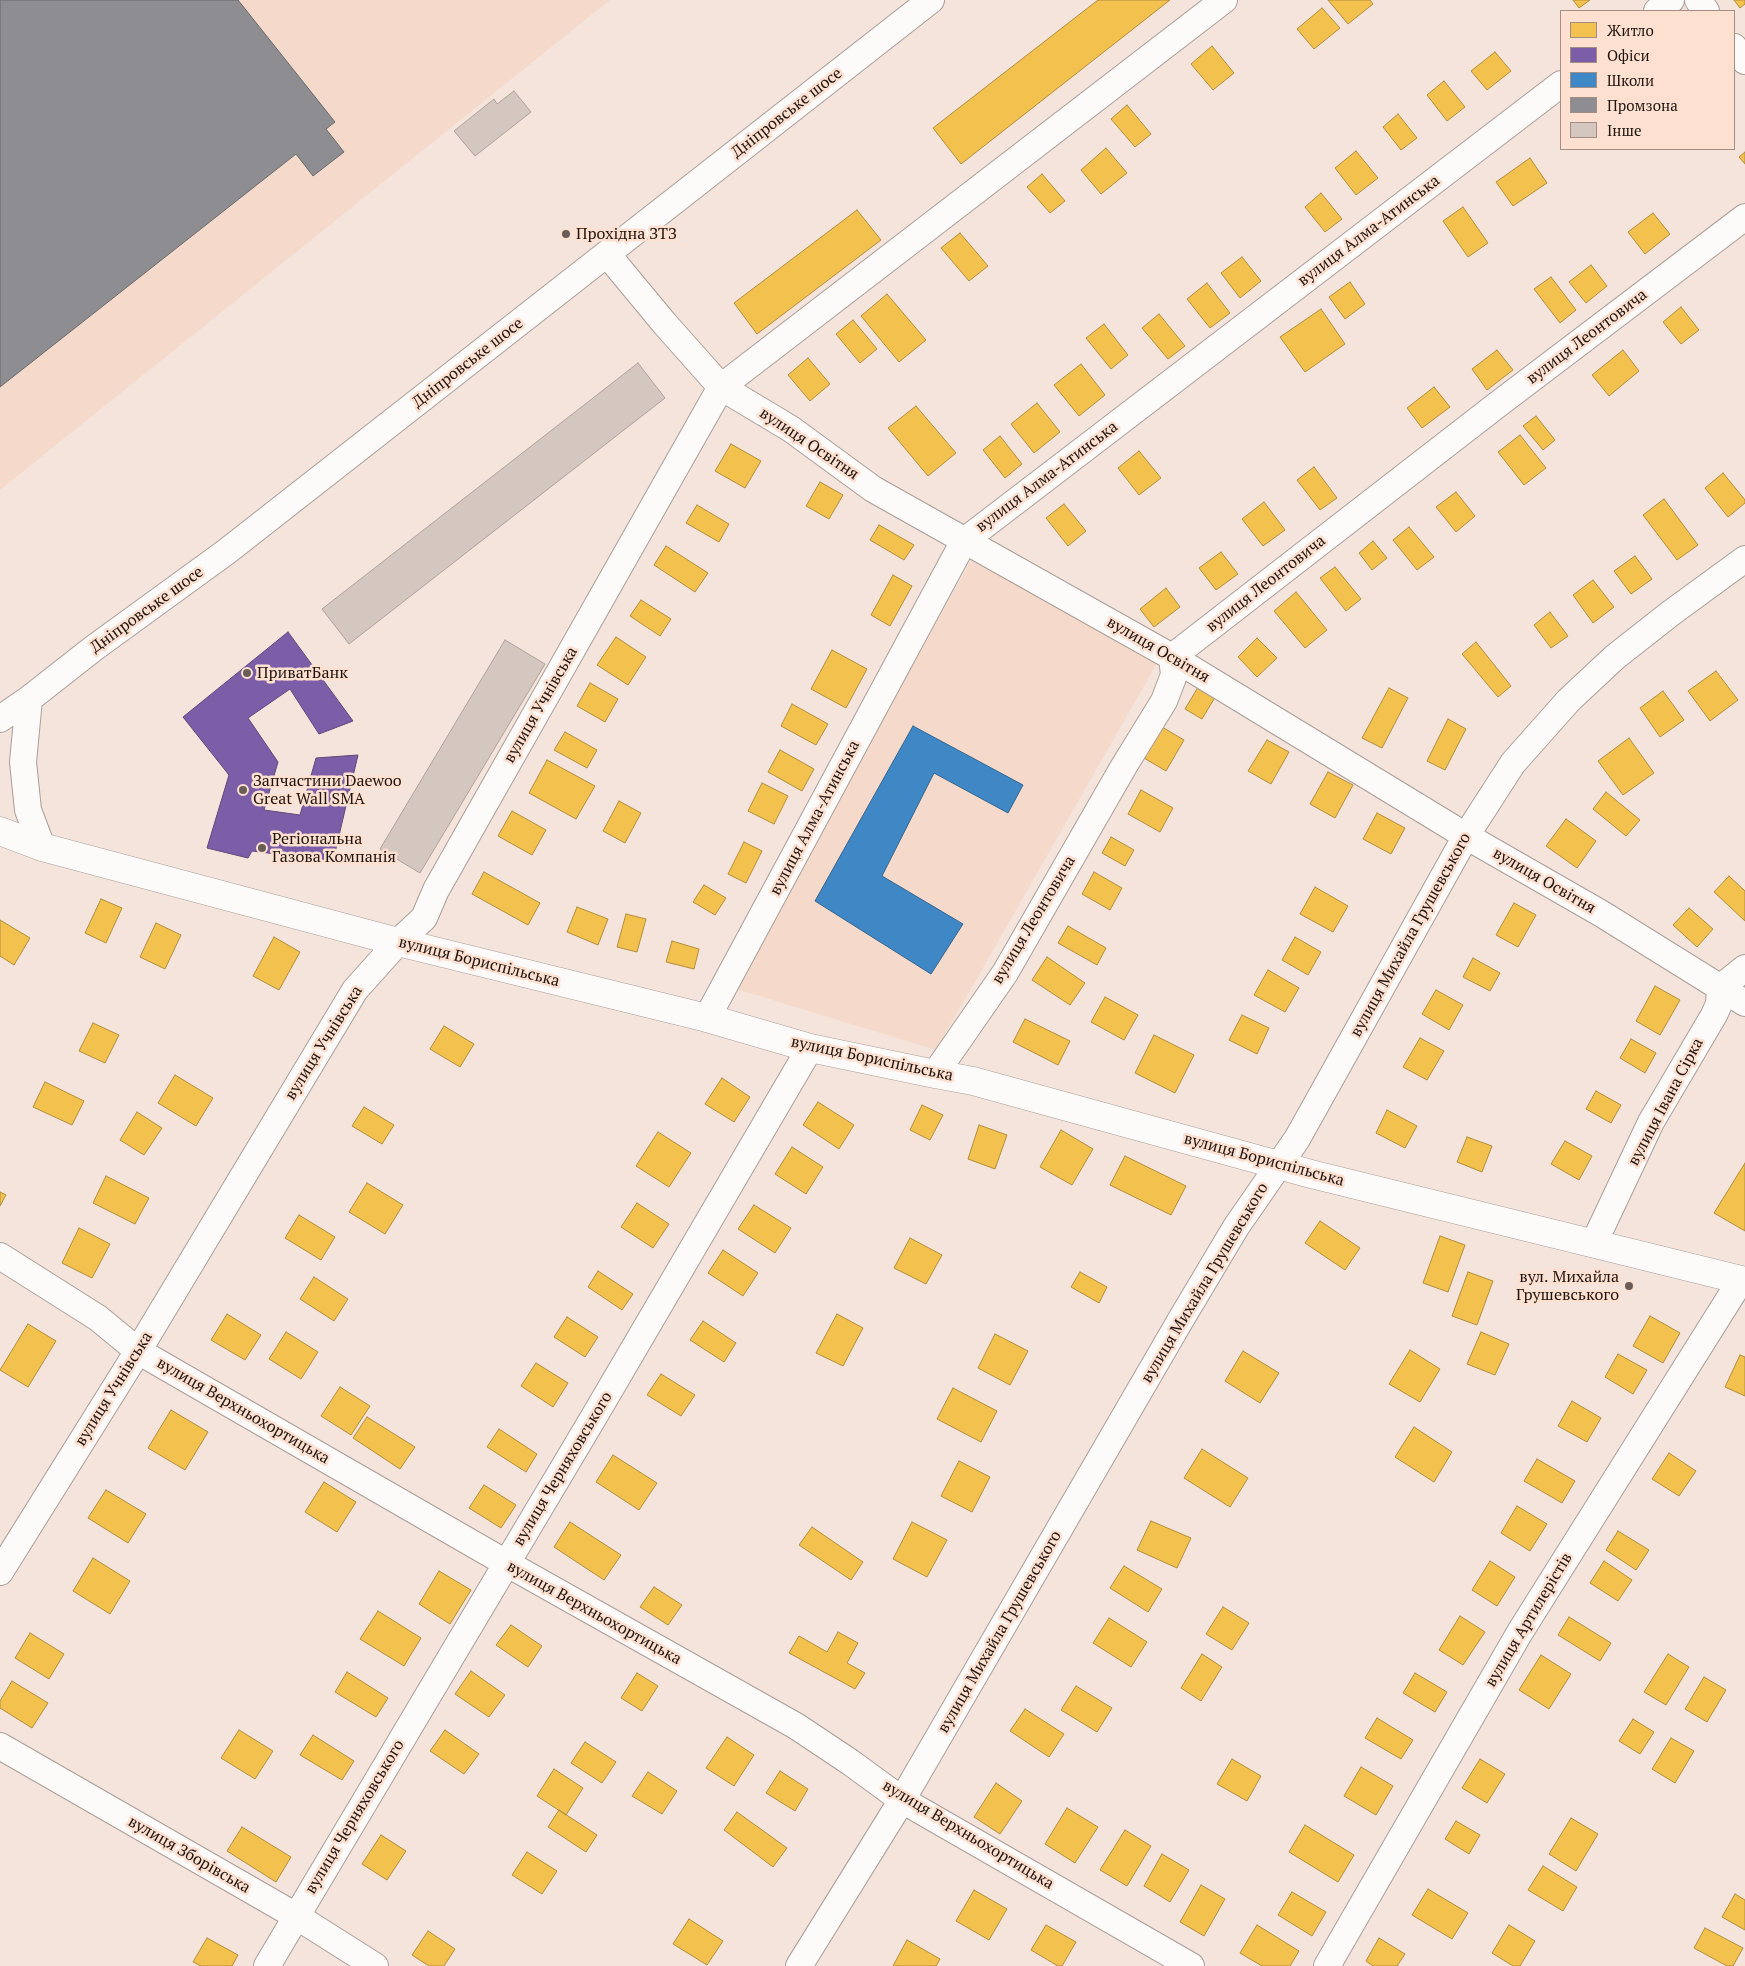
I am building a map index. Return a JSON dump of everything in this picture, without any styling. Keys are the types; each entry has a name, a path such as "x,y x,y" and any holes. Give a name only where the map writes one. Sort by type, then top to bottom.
{"main road":[{"name":"вулиця Бориспільська","path":"0,831 42,847 398,942 707,1018 810,1048 935,1074 974,1080 1311,1174 1743,1281"}],"street":[{"name":"Дніпровське шосе","path":"0,719 30,699 94,648 226,552 931,0"},
{"path":"721,387 1224,0"},
{"path":"1658,10 1671,0"},
{"path":"1735,48 1745,62"},
{"name":"вулиця Алма-Атинська","path":"707,1018 964,541 1560,85"},
{"name":"вулиця Леонтовича","path":"935,1074 1005,973 1124,766 1164,701 1174,676 1172,657 1482,417 1745,217"},
{"name":"вулиця Освітня","path":"607,254 665,324 721,387 792,429 873,488 1172,657 1466,836 1602,914 1745,1003"},
{"name":"вулиця Учнівська","path":"0,1572 138,1351 355,990 398,942 424,918 436,890 475,820 721,387"},
{"name":"вулиця Михайла Грушевського","path":"799,1966 902,1800 1236,1227 1297,1139 1466,836 1513,763 1569,700 1616,657 1745,559"},
{"path":"30,699 23,762 28,810 42,847"},
{"path":"1720,988 1745,968"},
{"name":"вулиця Івана Сірка","path":"1594,1243 1651,1122 1714,1015 1719,1004 1720,988"},
{"name":"вулиця Черняховського","path":"267,1966 595,1415 810,1048"},
{"name":"вулиця Верхньохортицька","path":"0,1256 98,1318 138,1351 506,1563 796,1726 902,1800 1191,1966"},
{"name":"вулиця Артилерістів","path":"1327,1966 1520,1632 1743,1281"},
{"name":"вулиця Зборівська","path":"0,1746 296,1916 375,1966"}],"shaded area":[{"path":"0,0 610,0 0,490"},
{"path":"973,557 1160,658 936,1050 733,988"}],"building: Житло":[{"path":"1098,0 1170,0 961,164 933,128"},
{"path":"1328,0 1370,0 1373,4 1348,24"},
{"path":"1573,0 1590,0 1579,8"},
{"path":"1734,0 1745,0 1745,4 1740,8"},
{"path":"1322,8 1340,28 1314,49 1297,29"},
{"path":"1212,46 1234,73 1213,90 1191,64"},
{"path":"1495,52 1511,71 1487,90 1471,71"},
{"path":"1444,81 1465,107 1447,121 1427,95"},
{"path":"1127,105 1151,134 1135,147 1111,119"},
{"path":"1398,114 1417,138 1401,150 1383,127"},
{"path":"1106,148 1127,173 1101,194 1081,170"},
{"path":"1356,151 1378,178 1356,195 1335,168"},
{"path":"1745,152 1745,164 1739,157"},
{"path":"1530,158 1547,183 1513,206 1496,182"},
{"path":"1042,174 1065,201 1050,213 1027,187"},
{"path":"1321,193 1342,219 1325,232 1305,207"},
{"path":"1463,207 1488,243 1468,257 1443,221"},
{"path":"857,210 881,240 757,334 734,303"},
{"path":"1653,213 1670,234 1645,254 1628,232"},
{"path":"960,233 988,266 969,281 941,248"},
{"path":"1242,257 1261,281 1240,298 1221,273"},
{"path":"1591,265 1607,286 1586,303 1569,282"},
{"path":"1551,277 1576,310 1560,323 1534,289"},
{"path":"1350,282 1365,304 1345,319 1329,297"},
{"path":"1207,283 1230,313 1210,328 1187,299"},
{"path":"887,294 926,340 899,362 861,316"},
{"path":"1681,307 1699,330 1681,344 1663,322"},
{"path":"1321,309 1345,344 1305,372 1280,337"},
{"path":"1159,314 1185,346 1168,359 1142,328"},
{"path":"853,320 877,349 860,363 836,334"},
{"path":"1104,324 1128,355 1111,369 1086,338"},
{"path":"1497,350 1513,370 1487,390 1472,369"},
{"path":"1623,350 1639,371 1609,396 1592,375"},
{"path":"808,358 830,384 810,401 788,375"},
{"path":"1081,364 1105,395 1079,416 1054,385"},
{"path":"1434,387 1450,407 1422,428 1407,408"},
{"path":"1037,403 1060,432 1034,453 1011,424"},
{"path":"916,406 956,453 928,476 888,428"},
{"path":"1536,416 1555,440 1543,450 1523,426"},
{"path":"1520,435 1546,468 1524,485 1498,452"},
{"path":"1000,436 1022,464 1005,478 983,450"},
{"path":"731,444 761,461 745,488 715,471"},
{"path":"1139,451 1161,478 1139,495 1118,468"},
{"path":"1314,467 1337,498 1320,510 1297,480"},
{"path":"1723,473 1745,500 1745,503 1728,517 1705,488"},
{"path":"820,482 843,495 829,519 806,506"},
{"path":"1456,492 1475,516 1456,532 1436,507"},
{"path":"1664,499 1698,545 1677,560 1643,515"},
{"path":"1264,502 1285,530 1263,546 1242,519"},
{"path":"1064,504 1086,531 1068,546 1046,518"},
{"path":"697,505 729,524 719,542 686,523"},
{"path":"879,525 914,545 904,560 870,540"},
{"path":"1409,527 1434,557 1417,570 1393,540"},
{"path":"1373,541 1387,558 1372,570 1359,553"},
{"path":"666,546 708,573 695,592 654,565"},
{"path":"1221,552 1238,574 1216,590 1199,568"},
{"path":"1635,556 1652,579 1631,594 1614,571"},
{"path":"1335,567 1361,599 1346,611 1320,578"},
{"path":"893,575 912,586 890,626 871,615"},
{"path":"1593,580 1614,607 1593,623 1573,595"},
{"path":"1166,588 1180,607 1154,627 1140,609"},
{"path":"1296,592 1327,630 1305,648 1274,611"},
{"path":"641,600 671,619 660,636 630,616"},
{"path":"1550,612 1568,636 1551,648 1534,625"},
{"path":"616,637 646,657 628,685 597,665"},
{"path":"1257,638 1277,658 1257,677 1238,657"},
{"path":"1476,642 1511,686 1498,697 1462,654"},
{"path":"832,650 867,669 846,708 811,689"},
{"path":"1716,671 1738,700 1710,721 1688,691"},
{"path":"590,683 618,699 605,722 577,706"},
{"path":"1200,684 1217,694 1202,719 1185,709"},
{"path":"1389,688 1408,698 1382,748 1362,738"},
{"path":"1663,691 1684,720 1660,737 1640,708"},
{"path":"792,704 828,724 816,745 781,726"},
{"path":"1448,719 1466,729 1445,770 1427,761"},
{"path":"1162,727 1184,740 1166,771 1144,758"},
{"path":"565,732 597,750 587,768 554,750"},
{"path":"1629,738 1654,773 1623,795 1598,761"},
{"path":"1267,740 1289,752 1271,784 1248,771"},
{"path":"780,750 814,769 802,791 768,772"},
{"path":"547,760 595,786 576,819 529,793"},
{"path":"1328,772 1353,785 1335,818 1310,804"},
{"path":"762,783 788,796 774,824 748,811"},
{"path":"1141,790 1173,808 1160,832 1128,814"},
{"path":"1606,792 1640,820 1626,836 1593,809"},
{"path":"619,801 641,813 625,843 603,831"},
{"path":"512,811 546,830 532,855 498,836"},
{"path":"1377,813 1405,828 1391,854 1363,839"},
{"path":"1566,819 1596,841 1577,868 1546,846"},
{"path":"1111,837 1134,850 1125,866 1102,853"},
{"path":"744,842 762,851 746,883 728,874"},
{"path":"484,872 540,903 528,925 472,894"},
{"path":"1094,872 1122,888 1110,910 1082,894"},
{"path":"1729,876 1745,891 1745,921 1714,892"},
{"path":"704,885 726,898 715,915 693,902"},
{"path":"1315,887 1348,906 1333,932 1300,914"},
{"path":"101,899 122,908 106,943 85,933"},
{"path":"1514,903 1536,915 1518,947 1496,935"},
{"path":"577,907 608,919 598,945 567,932"},
{"path":"1689,908 1713,929 1697,947 1673,925"},
{"path":"626,914 646,919 637,952 617,947"},
{"path":"0,920 30,938 14,965 0,956"},
{"path":"156,923 181,935 165,969 140,957"},
{"path":"1068,926 1106,948 1097,965 1058,943"},
{"path":"274,937 300,952 279,990 253,976"},
{"path":"1295,937 1321,952 1308,975 1282,960"},
{"path":"672,941 699,949 694,969 666,962"},
{"path":"1047,957 1085,983 1070,1005 1032,980"},
{"path":"1473,958 1500,973 1490,991 1463,977"},
{"path":"1268,970 1299,988 1285,1012 1254,995"},
{"path":"1655,986 1680,1000 1660,1035 1636,1021"},
{"path":"1436,990 1463,1005 1449,1030 1422,1014"},
{"path":"1105,997 1138,1015 1124,1040 1091,1022"},
{"path":"1242,1015 1269,1028 1257,1054 1229,1040"},
{"path":"1025,1019 1070,1041 1058,1065 1013,1042"},
{"path":"93,1023 119,1035 105,1063 79,1051"},
{"path":"444,1026 474,1044 460,1067 430,1049"},
{"path":"1154,1035 1194,1055 1175,1093 1135,1073"},
{"path":"1420,1038 1444,1051 1427,1080 1403,1067"},
{"path":"1631,1039 1656,1053 1645,1073 1620,1058"},
{"path":"175,1075 213,1098 196,1126 158,1103"},
{"path":"722,1078 750,1097 734,1122 705,1104"},
{"path":"45,1082 84,1101 72,1125 33,1107"},
{"path":"1596,1091 1621,1105 1611,1123 1586,1109"},
{"path":"818,1102 854,1125 839,1149 803,1125"},
{"path":"922,1105 943,1115 930,1140 910,1130"},
{"path":"364,1107 394,1125 382,1144 352,1126"},
{"path":"1387,1110 1417,1126 1405,1148 1376,1133"},
{"path":"137,1112 162,1128 144,1155 120,1140"},
{"path":"979,1125 1007,1135 995,1169 968,1159"},
{"path":"1061,1130 1093,1149 1072,1185 1040,1167"},
{"path":"658,1132 691,1153 669,1187 636,1166"},
{"path":"1467,1137 1492,1146 1482,1172 1457,1162"},
{"path":"1565,1141 1592,1156 1579,1180 1551,1164"},
{"path":"792,1147 823,1167 806,1194 775,1174"},
{"path":"1125,1156 1186,1186 1171,1215 1110,1185"},
{"path":"1745,1163 1745,1231 1714,1213"},
{"path":"106,1176 149,1198 135,1224 93,1203"},
{"path":"367,1183 403,1205 385,1234 349,1212"},
{"path":"0,1192 6,1195 0,1206"},
{"path":"637,1203 669,1224 653,1248 621,1227"},
{"path":"754,1205 791,1228 775,1253 738,1229"},
{"path":"299,1215 335,1237 321,1260 285,1238"},
{"path":"1320,1221 1360,1248 1345,1270 1305,1243"},
{"path":"79,1228 110,1244 92,1278 62,1263"},
{"path":"1440,1236 1465,1245 1448,1292 1423,1283"},
{"path":"910,1238 942,1255 926,1284 894,1268"},
{"path":"723,1250 758,1273 743,1296 708,1273"},
{"path":"598,1271 633,1294 622,1310 588,1287"},
{"path":"1080,1272 1107,1287 1099,1303 1071,1287"},
{"path":"1468,1272 1493,1281 1477,1325 1452,1316"},
{"path":"314,1277 348,1299 334,1321 300,1299"},
{"path":"227,1314 261,1335 245,1360 211,1340"},
{"path":"837,1314 863,1328 843,1366 816,1353"},
{"path":"1650,1316 1680,1333 1663,1363 1633,1346"},
{"path":"567,1317 598,1337 585,1357 554,1337"},
{"path":"703,1321 736,1343 724,1362 690,1340"},
{"path":"28,1324 56,1341 28,1387 0,1370"},
{"path":"286,1332 318,1352 301,1379 269,1359"},
{"path":"1481,1332 1509,1344 1495,1375 1467,1364"},
{"path":"995,1334 1028,1351 1010,1385 978,1368"},
{"path":"1410,1350 1440,1369 1420,1402 1389,1384"},
{"path":"1243,1351 1279,1373 1260,1403 1225,1381"},
{"path":"1618,1354 1647,1370 1633,1394 1605,1377"},
{"path":"1740,1355 1745,1357 1745,1396 1725,1387"},
{"path":"536,1363 568,1383 553,1407 521,1386"},
{"path":"661,1374 695,1395 681,1416 647,1395"},
{"path":"340,1387 370,1406 351,1435 321,1416"},
{"path":"953,1388 997,1411 981,1442 937,1419"},
{"path":"1572,1401 1601,1418 1587,1442 1558,1426"},
{"path":"171,1410 208,1432 185,1470 148,1448"},
{"path":"367,1417 415,1447 400,1469 353,1438"},
{"path":"1414,1427 1452,1452 1434,1482 1395,1457"},
{"path":"499,1429 537,1454 526,1472 487,1447"},
{"path":"1202,1449 1248,1478 1230,1507 1184,1478"},
{"path":"1669,1453 1696,1471 1679,1496 1652,1479"},
{"path":"613,1455 657,1483 639,1510 596,1482"},
{"path":"1537,1459 1575,1481 1562,1503 1524,1481"},
{"path":"959,1461 990,1477 972,1512 941,1496"},
{"path":"324,1482 356,1502 337,1532 305,1512"},
{"path":"484,1485 516,1505 501,1528 469,1508"},
{"path":"106,1490 146,1514 128,1543 88,1518"},
{"path":"1517,1506 1547,1524 1530,1551 1501,1533"},
{"path":"1151,1521 1191,1538 1177,1568 1137,1550"},
{"path":"570,1522 621,1555 604,1580 554,1547"},
{"path":"912,1522 947,1540 927,1577 893,1559"},
{"path":"812,1527 863,1562 851,1580 799,1545"},
{"path":"1618,1531 1649,1550 1636,1570 1606,1550"},
{"path":"93,1558 130,1581 110,1614 73,1591"},
{"path":"1490,1561 1515,1577 1497,1606 1472,1590"},
{"path":"1604,1561 1632,1580 1618,1601 1590,1583"},
{"path":"1124,1566 1162,1589 1148,1612 1110,1588"},
{"path":"439,1571 471,1590 450,1624 419,1604"},
{"path":"654,1587 682,1605 668,1625 640,1607"},
{"path":"1223,1607 1249,1623 1232,1650 1206,1634"},
{"path":"378,1611 421,1638 404,1666 360,1639"},
{"path":"1460,1616 1485,1632 1463,1665 1439,1650"},
{"path":"1569,1617 1611,1643 1600,1661 1558,1635"},
{"path":"1109,1618 1147,1642 1131,1667 1093,1643"},
{"path":"511,1625 542,1646 528,1667 496,1645"},
{"path":"838,1632 858,1643 847,1663 865,1673 855,1689 789,1653 799,1636 827,1652"},
{"path":"30,1633 64,1654 49,1679 15,1658"},
{"path":"1202,1654 1222,1667 1201,1701 1181,1688"},
{"path":"1668,1654 1689,1667 1666,1705 1644,1692"},
{"path":"1541,1655 1571,1674 1549,1709 1519,1690"},
{"path":"471,1671 505,1695 489,1717 455,1694"},
{"path":"347,1672 388,1698 376,1717 335,1692"},
{"path":"637,1673 658,1686 642,1711 621,1698"},
{"path":"1415,1673 1447,1692 1435,1712 1403,1693"},
{"path":"1704,1677 1726,1690 1707,1722 1685,1709"},
{"path":"12,1681 48,1703 32,1728 0,1708 0,1701"},
{"path":"1076,1686 1112,1708 1097,1732 1061,1710"},
{"path":"1025,1709 1064,1734 1049,1757 1010,1731"},
{"path":"1377,1718 1413,1740 1401,1759 1365,1738"},
{"path":"1633,1719 1654,1732 1640,1754 1619,1741"},
{"path":"239,1730 273,1751 255,1779 221,1758"},
{"path":"445,1730 479,1754 464,1774 430,1751"},
{"path":"313,1735 354,1761 342,1780 300,1755"},
{"path":"727,1737 754,1755 734,1786 706,1768"},
{"path":"1671,1738 1694,1751 1675,1783 1652,1769"},
{"path":"585,1742 616,1762 602,1783 571,1763"},
{"path":"1232,1759 1261,1776 1247,1801 1217,1784"},
{"path":"1480,1759 1505,1774 1487,1803 1462,1788"},
{"path":"1361,1767 1393,1786 1376,1815 1344,1796"},
{"path":"554,1769 583,1788 566,1815 537,1796"},
{"path":"780,1771 808,1789 795,1811 766,1793"},
{"path":"648,1772 677,1791 662,1814 632,1796"},
{"path":"996,1783 1022,1801 1000,1834 974,1817"},
{"path":"1067,1808 1098,1827 1075,1863 1045,1844"},
{"path":"559,1810 597,1835 586,1852 548,1827"},
{"path":"737,1812 787,1848 773,1867 724,1830"},
{"path":"1571,1818 1598,1834 1576,1871 1549,1854"},
{"path":"1456,1821 1480,1835 1469,1854 1445,1839"},
{"path":"1305,1825 1354,1855 1338,1882 1289,1852"},
{"path":"242,1827 291,1857 276,1882 227,1851"},
{"path":"1125,1830 1151,1846 1127,1886 1100,1870"},
{"path":"381,1835 406,1851 387,1880 362,1864"},
{"path":"527,1852 557,1871 542,1894 512,1875"},
{"path":"1162,1854 1189,1870 1170,1902 1144,1886"},
{"path":"1543,1866 1577,1887 1563,1911 1528,1890"},
{"path":"1201,1885 1225,1899 1204,1936 1180,1922"},
{"path":"1428,1889 1468,1913 1452,1939 1412,1915"},
{"path":"974,1890 1007,1909 989,1940 956,1921"},
{"path":"1292,1892 1326,1912 1312,1936 1278,1915"},
{"path":"1735,1894 1745,1900 1745,1930 1722,1917"},
{"path":"689,1919 723,1941 707,1965 673,1944"},
{"path":"1046,1925 1076,1942 1062,1966 1058,1966 1031,1950"},
{"path":"1257,1925 1299,1951 1290,1966 1262,1966 1240,1953"},
{"path":"1509,1925 1535,1941 1520,1966 1513,1966 1492,1953"},
{"path":"1705,1928 1743,1948 1733,1966 1727,1966 1694,1948"},
{"path":"428,1931 455,1949 444,1966 429,1966 412,1955"},
{"path":"207,1938 238,1955 232,1966 201,1966 193,1962"},
{"path":"1379,1938 1405,1954 1397,1966 1373,1966 1366,1961"},
{"path":"907,1940 940,1959 936,1966 893,1966"}],"building: Офіси":[{"path":"288,632 353,721 319,734 290,689 248,718 278,762 264,810 300,815 316,758 358,755 333,861 252,851 248,858 207,848 229,775 183,717"}],"building: Школи":[{"path":"913,726 1023,785 1008,813 934,773 882,876 963,924 931,974 815,901"}],"building: Промзона":[{"path":"0,0 238,0 335,122 326,129 344,152 313,176 296,154 0,387"}],"building: Інше":[{"path":"514,91 531,112 475,156 454,131 494,99 497,104"},
{"path":"638,363 665,398 349,644 322,609"},
{"path":"505,640 545,664 420,873 380,849"}],"place":[{"name":"Прохідна ЗТЗ","path":"566,234"},
{"name":"ПриватБанк","path":"247,673"},
{"name":"Запчастини Daewoo Great Wall SMA","path":"243,790"},
{"name":"Регіональна Газова Компанія","path":"262,848"},
{"name":"вул. Михайла Грушевського","path":"1629,1286"}]}
